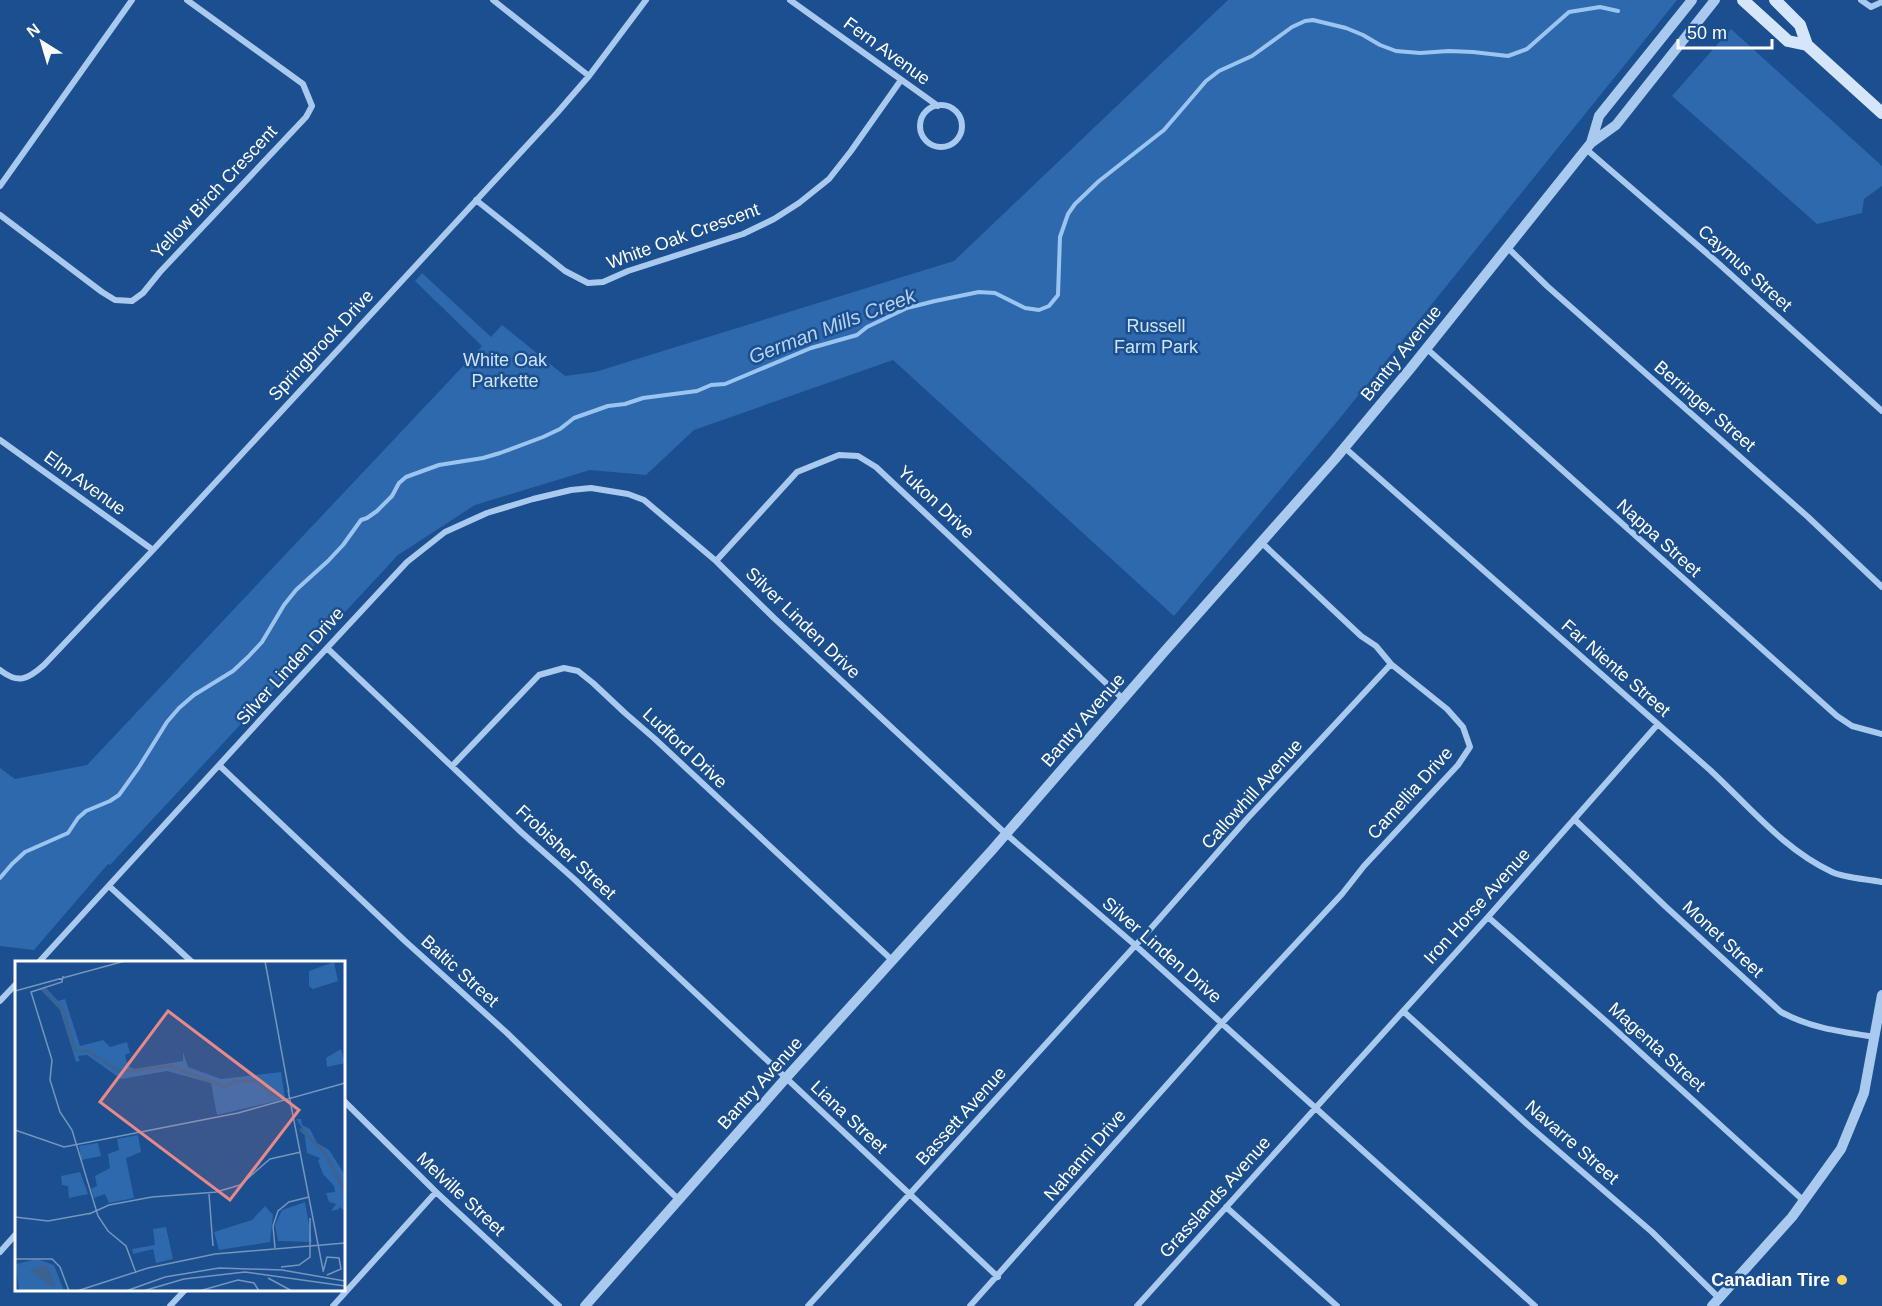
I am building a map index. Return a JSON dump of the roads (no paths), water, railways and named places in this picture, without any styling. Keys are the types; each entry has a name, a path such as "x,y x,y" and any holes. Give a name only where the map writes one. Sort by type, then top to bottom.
{"main road":[{"path":"1743,0 1788,41 1807,45"},
{"path":"1775,0 1800,25 1807,45 1882,113"}],"street":[{"path":"0,186 132,0"},
{"name":"Yellow Birch Crescent","path":"0,215 102,292 115,300 132,301 143,293 306,117 312,106 303,84 187,0"},
{"path":"493,0 589,76"},
{"name":"Springbrook Drive","path":"0,670 10,678 19,680 37,672 153,550 589,76 646,0"},
{"name":"Fern Avenue","path":"790,0 938,106 948,106 954,109 961,120 961,133 957,139 946,146 932,144 922,135 924,115 929,109 938,106"},
{"name":"Bantry Avenue","path":"1589,146 1599,116 1692,0"},
{"name":"Bantry Avenue","path":"585,1306 1006,834 1345,448 1589,146 1616,125 1715,0"},
{"path":"1861,0 1871,7 1882,2"},
{"name":"White Oak Crescent","path":"476,200 566,272 588,283 603,282 628,270 743,234 774,219 799,203 829,179 901,80"},
{"name":"Caymus Street","path":"1589,146 1882,411"},
{"name":"Berringer Street","path":"1508,248 1598,332 1808,517 1882,587"},
{"name":"Nappa Street","path":"1426,348 1837,716 1852,726 1882,734"},
{"name":"Elm Avenue","path":"0,440 153,550"},
{"name":"Far Niente Street","path":"1345,448 1658,724 1737,795 1766,826 1797,852 1834,873 1882,882"},
{"name":"Yukon Drive","path":"716,561 797,472 839,455 858,456 876,466 1124,700"},
{"name":"Silver Linden Drive","path":"41,961 407,562 445,532 487,513 571,490 591,488 628,494 644,500 716,561 1006,834 1135,945 1534,1306"},
{"name":"Camellia Drive","path":"1222,1023 1458,765 1470,747 1468,737 1448,709 1391,663 1376,646 1361,636 1262,543"},
{"name":"Frobisher Street","path":"327,648 786,1078"},
{"name":"Callowhill Avenue","path":"1135,945 1246,820 1391,663"},
{"name":"Ludford Drive","path":"452,766 539,675 564,668 578,670 893,960"},
{"name":"Iron Horse Avenue","path":"1316,1107 1658,724"},
{"name":"Baltic Street","path":"220,766 507,1034 679,1200"},
{"name":"Monet Street","path":"1574,819 1781,1012 1816,1027 1875,1038"},
{"path":"109,885 190,961"},
{"name":"Magenta Street","path":"1488,917 1610,1024 1804,1201"},
{"name":"Bassett Avenue","path":"808,1306 1135,945"},
{"path":"0,1001 15,985"},
{"path":"1715,1302 1792,1218 1841,1149 1864,1093 1882,995"},
{"name":"Navarre Street","path":"1403,1011 1528,1125 1652,1232 1715,1302"},
{"name":"Nahanni Drive","path":"970,1306 1222,1023"},
{"name":"Liana Street","path":"786,1078 998,1276"},
{"name":"Melville Street","path":"346,1104 436,1192 559,1306"},
{"name":"Grasslands Avenue","path":"1141,1305 1316,1107"},
{"path":"333,1306 436,1192"},
{"path":"1226,1207 1337,1306"},
{"path":"0,1252 15,1235"},
{"path":"170,1306 184,1291"}],"waterway":[{"name":"German Mills Creek","path":"0,878 25,852 68,833 86,811 119,795 167,722 179,708 194,695 233,671 248,657 262,642 284,605 296,590 343,545 361,520 377,511 392,496 399,483 406,477 439,465 500,453 560,429 574,418 608,406 725,384 811,348 857,335 867,327 907,308 979,292 995,293 1025,308 1039,310 1049,306 1058,295 1060,237 1068,214 1075,204 1099,181 1164,130 1206,81 1219,71 1252,56 1292,27 1305,21 1313,20 1346,28 1396,51 1473,52 1508,56 1527,49 1569,12 1600,7 1618,11"}],"place":[{"name":"Canadian Tire","path":"1842,1280"}],"park label":[{"name":"Russell Farm Park","path":"1156,336"},
{"name":"White Oak Parkette","path":"505,370"}]}
